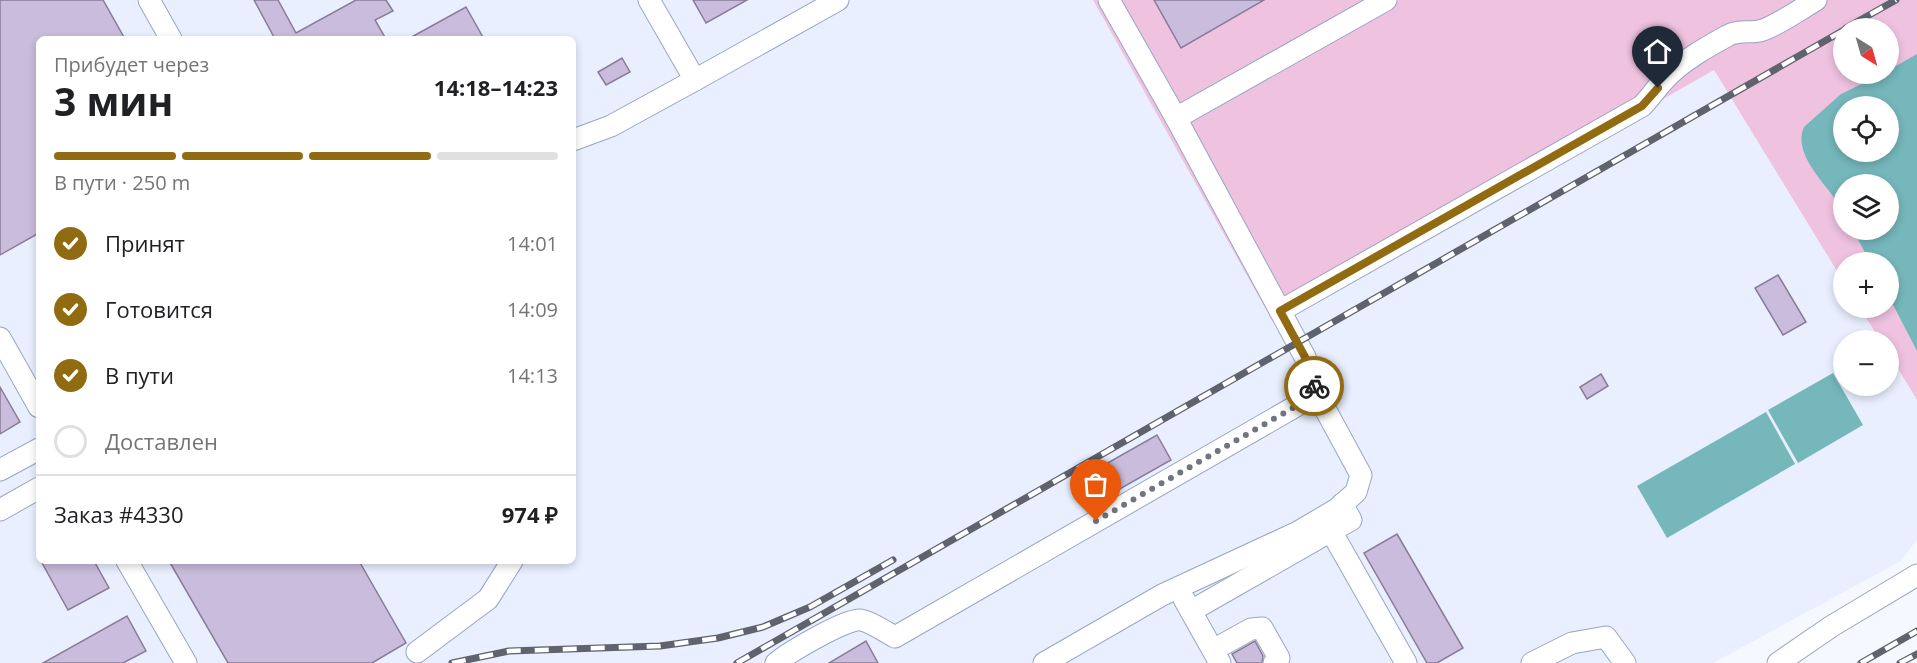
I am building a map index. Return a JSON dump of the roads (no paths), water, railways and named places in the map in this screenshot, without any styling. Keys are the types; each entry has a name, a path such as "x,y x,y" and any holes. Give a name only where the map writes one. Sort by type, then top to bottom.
{"lane":[{"path":"149,0 169,36"},
{"path":"649,0 695,80"},
{"path":"576,139 611,126 838,0"},
{"path":"1044,663 1177,588 1298,532 1342,504 1356,492 1361,475 1317,394 1305,357 1176,118 1108,0"},
{"path":"1176,118 1386,0"},
{"path":"1280,311 1642,106 1672,72 1714,43 1739,31 1754,32 1765,29 1816,0"},
{"path":"0,338 36,402"},
{"path":"776,663 841,624 854,620 861,620 895,637 1317,394"},
{"path":"0,470 36,451"},
{"path":"0,510 36,490"},
{"path":"1191,611 1351,520 1342,504"},
{"path":"1331,531 1406,663"},
{"path":"129,564 186,663"},
{"path":"417,652 488,599 510,564"},
{"path":"1778,663 1832,626 1917,575"},
{"path":"1177,588 1217,657 1251,629 1262,628 1279,658 1274,663"},
{"path":"1532,663 1572,643 1605,637 1625,663"}],"water":[{"path":"1917,54 1917,351 1899,316 1899,252 1865,252 1858,240 1899,240 1899,174 1833,174 1833,197 1807,160 1801,138 1804,127 1833,101 1833,162 1899,162 1899,96 1839,96 1862,84 1899,84 1899,64"},
{"path":"1833,373 1833,396 1846,396 1863,425 1798,463 1768,410"},
{"path":"1766,412 1795,464 1667,538 1637,486"}],"railway":[{"path":"1864,18 1896,0"},
{"path":"737,663 1833,36"},
{"path":"452,663 509,651 660,646 718,638 763,627 810,607 893,560"},
{"path":"1861,663 1917,631"},
{"path":"1900,663 1917,654"}]}
